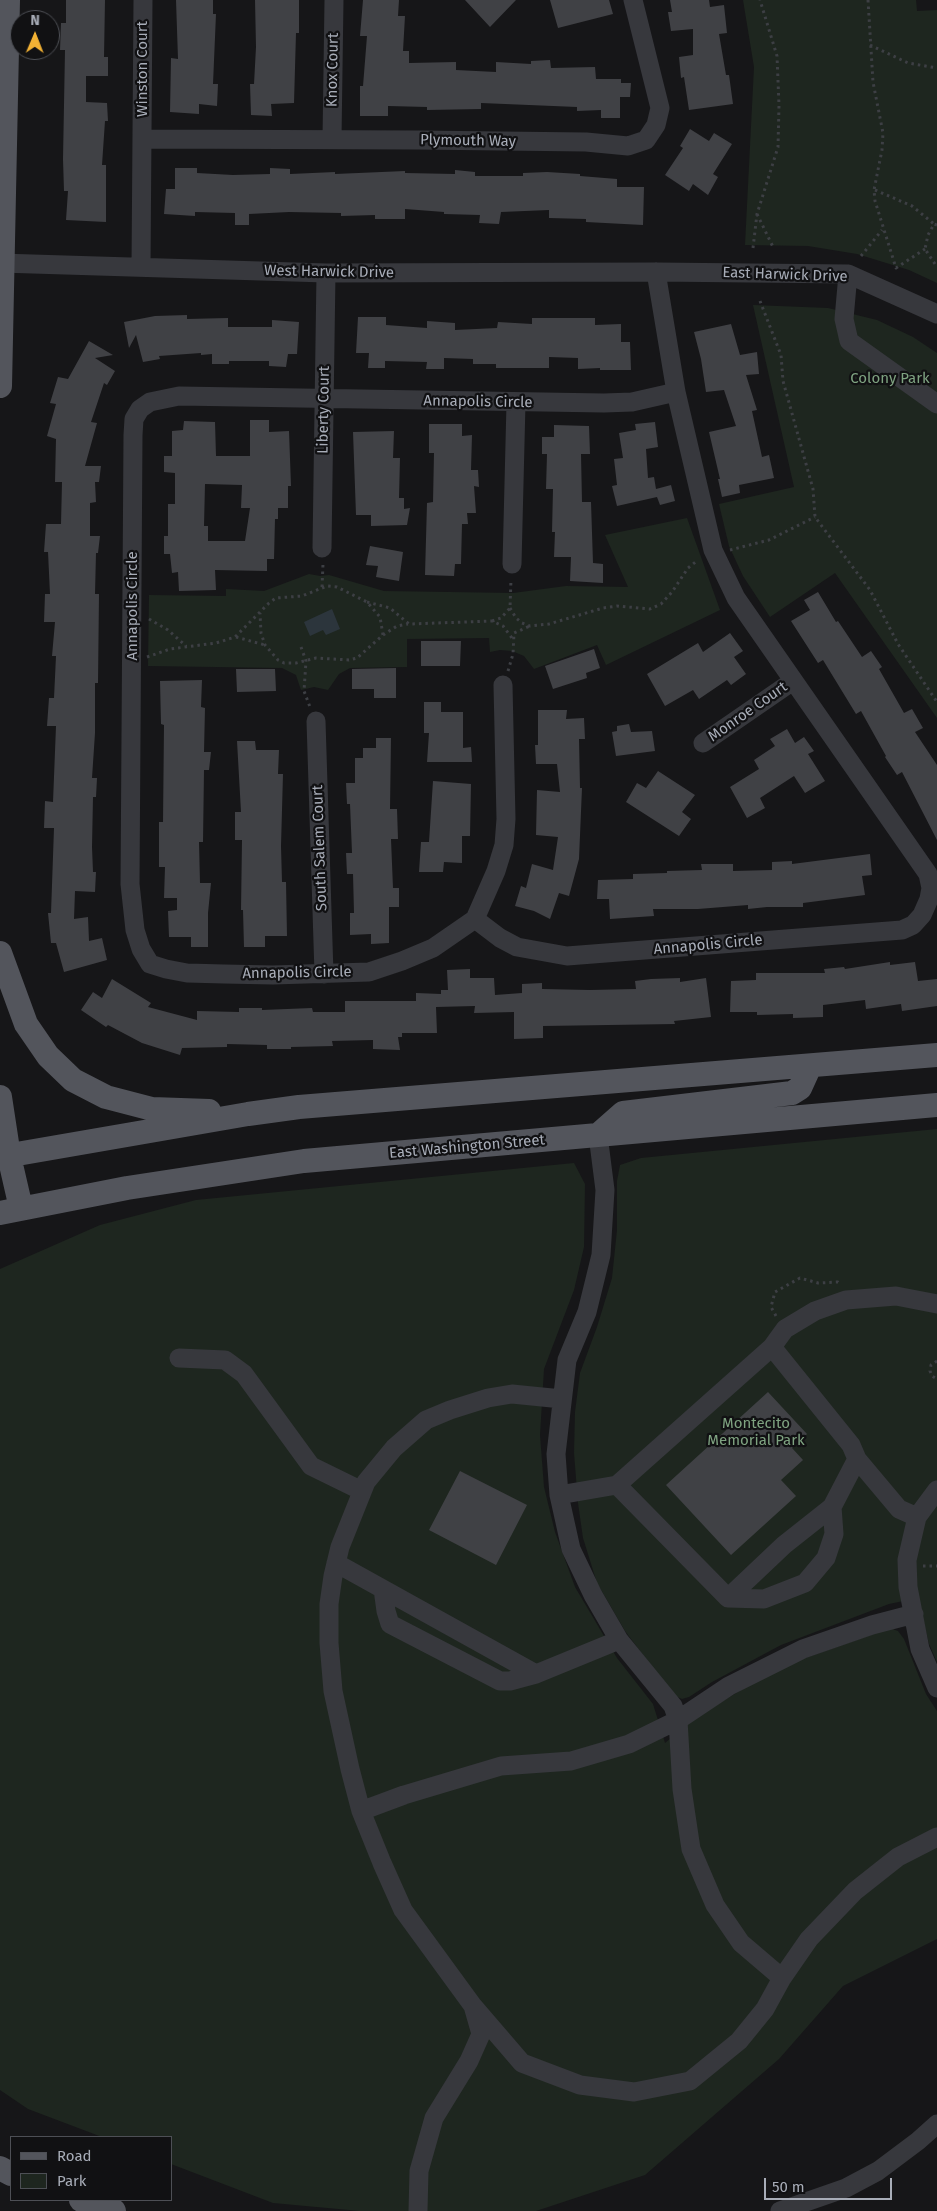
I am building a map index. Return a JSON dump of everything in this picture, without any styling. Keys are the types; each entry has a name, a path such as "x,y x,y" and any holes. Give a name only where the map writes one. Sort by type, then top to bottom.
{"main road":[{"path":"0,386 1,263 8,0"},
{"path":"0,953 26,1024 48,1056 73,1080 106,1097 152,1109 248,1114"},
{"path":"4,1157 248,1114 299,1107 937,1055"},
{"path":"598,1135 623,1113 792,1093 800,1088 810,1066"},
{"path":"0,1097 10,1210"},
{"name":"East Washington Street","path":"10,1210 127,1188 304,1161 937,1105"},
{"path":"85,2201 114,2211"}],"street":[{"name":"Winston Court","path":"141,267 143,0"},
{"name":"Knox Court","path":"332,139 334,0"},
{"name":"Plymouth Way","path":"143,139 586,142 628,146 646,140 656,125 660,108 633,0"},
{"name":"West Harwick Drive","path":"1,263 326,273 656,272"},
{"name":"East Harwick Drive","path":"656,272 848,274 937,314"},
{"name":"Annapolis Circle","path":"656,272 676,392 713,550 736,598 928,874 931,888 929,899 922,915 913,925 902,930 567,956 517,947 500,938 475,918 432,948 369,972 273,975 187,972 166,969 150,964 141,949 136,930 130,884 133,435 134,419 140,409 150,402 179,396 516,403 632,402 676,392"},
{"name":"Liberty Court","path":"322,548 326,273"},
{"path":"848,274 844,319 849,341 937,404"},
{"path":"512,564 516,403"},
{"name":"Monroe Court","path":"703,743 793,681"},
{"path":"475,918 496,871 504,845 506,819 503,685"},
{"name":"South Salem Court","path":"316,721 324,974"},
{"path":"598,1135 604,1190 602,1255 587,1312 567,1360 556,1454 559,1495 571,1549 593,1595 619,1640 673,1706 678,1720 682,1789 691,1848 715,1904 740,1943 782,1978"},
{"path":"559,1495 617,1485 772,1347 785,1329 815,1311 846,1300 896,1296 937,1304"},
{"path":"772,1347 851,1445 856,1459 899,1509 917,1517"},
{"path":"179,1358 224,1360 244,1374 311,1466 362,1491"},
{"path":"562,1399 512,1394 488,1398 426,1420 394,1448 366,1482 362,1491 340,1547 329,1604 329,1643 333,1691 361,1811 403,1910 473,2006 522,2063 580,2085 634,2092 690,2081 739,2041 765,2009 782,1978 809,1939 855,1891 898,1857 937,1837"},
{"path":"728,1598 784,1544 832,1507 856,1459"},
{"path":"617,1485 728,1598 764,1600 805,1583 826,1558 834,1534 832,1507"},
{"path":"937,1490 917,1517 907,1560 908,1587 920,1649 937,1688"},
{"path":"336,1563 536,1674"},
{"path":"383,1590 390,1624 500,1681 510,1681 536,1674 619,1640"},
{"path":"361,1811 404,1795 501,1766 571,1761 629,1744 678,1720 729,1686 803,1649 872,1624 914,1614"},
{"path":"418,2211 419,2171 434,2118 469,2060 481,2034 473,2006"},
{"path":"780,2211 846,2188 878,2171 918,2142 937,2124"}],"path":[{"path":"753,248 757,214 778,147 779,113 777,56 760,0"},
{"path":"868,0 873,82 882,133 882,150 874,190 883,230 896,268 925,249 928,235 936,225 912,206 874,190"},
{"path":"870,45 908,63 937,68"},
{"path":"757,214 774,249"},
{"path":"861,256 883,230"},
{"path":"925,249 937,267"},
{"path":"760,301 781,355 783,381 813,489 815,517 870,590 898,644 937,702"},
{"path":"728,550 769,540 815,517"},
{"path":"322,548 322,588"},
{"path":"503,685 513,654 512,638 514,633 530,626 549,624 603,608 617,606 650,609 661,604 672,592 688,568 699,560"},
{"path":"512,564 510,608 516,618 530,626"},
{"path":"132,662 170,649 216,643 235,637 276,598 302,596 327,586 337,587 367,602 390,608 409,624"},
{"path":"367,602 380,617 383,635"},
{"path":"260,613 261,634 265,645 278,660 284,663 316,658 350,660 357,658 383,635 397,626 409,624 482,623 501,618 510,608"},
{"path":"133,613 156,622 187,647"},
{"path":"492,621 503,626 512,638"},
{"path":"235,637 265,645"},
{"path":"301,647 306,661 304,691 316,721"},
{"path":"785,1329 771,1307 772,1298 775,1292 800,1278 818,1283 838,1282 846,1300"},
{"path":"937,1361 931,1365 930,1371 932,1376 937,1379"}],"green space":[{"path":"743,0 916,0 917,11 937,10 937,283 909,270 857,254 808,246 745,245 754,67"},
{"name":"Colony Park","path":"753,305 828,308 877,320 913,337 937,353 937,718 835,573 770,617 743,576 729,546 719,504 794,487"},
{"path":"687,518 720,610 606,665 597,645 534,669 524,656 512,651 500,650 490,652 489,638 407,639 407,667 350,668 339,674 328,690 314,687 301,690 296,675 282,668 148,666 149,595 226,596 226,589 264,591 309,574 329,575 384,591 513,593 566,586 628,587 605,535"},
{"name":"Montecito Memorial Park","path":"937,1129 937,1662 929,1644 918,1598 889,1604 781,1645 712,1682 689,1697 682,1699 673,1695 625,1631 597,1583 583,1538 578,1503 574,1453 575,1412 580,1373 612,1278 617,1230 617,1181 620,1165 641,1158"},
{"path":"574,1163 585,1184 584,1247 574,1290 544,1369 540,1435 544,1487 555,1532 575,1587 617,1658 653,1704 665,1743 695,1718 746,1687 797,1661 890,1628 898,1631 904,1639 926,1694 937,1711 937,1939 843,1986 779,2059 645,2175 536,2211 360,2211 273,2203 172,2164 172,2136 99,2136 28,2109 0,2090 0,1269 100,1225 196,1200"}],"shaded area":[{"path":"332,609 340,629 326,635 323,630 310,636 304,622"}],"building":[{"path":"66,0 105,0 104,57 108,57 108,76 86,76 86,102 107,103 108,121 105,121 102,165 106,165 106,222 66,220 68,191 64,191 63,159 65,50 60,50 61,23 66,23"},
{"path":"176,0 213,0 213,14 216,14 213,84 218,84 217,106 199,104 199,114 170,112 171,58 178,59"},
{"path":"255,0 299,0 299,33 296,33 294,103 271,104 272,116 251,115 250,84 254,84 256,47"},
{"path":"363,0 399,0 398,16 405,16 403,51 409,51 409,63 456,62 456,70 496,72 496,62 531,64 531,61 550,60 551,68 595,67 596,79 621,79 621,83 631,83 630,97 620,97 620,118 601,118 601,110 577,111 577,107 481,103 481,109 427,110 427,107 388,106 388,116 360,116 360,86 363,86 367,36 360,36"},
{"path":"465,0 516,0 490,27"},
{"path":"550,0 609,0 613,14 558,28"},
{"path":"670,0 709,0 710,7 724,5 727,33 719,34 726,75 729,75 733,104 689,110 684,77 681,78 679,57 693,55 693,29 671,31 668,12 672,12"},
{"path":"690,129 709,141 714,133 732,144 713,174 718,177 708,195 693,184 689,191 665,175 683,148 680,146"},
{"path":"175,168 197,168 197,173 233,175 270,174 270,168 290,169 290,174 405,171 405,173 455,174 455,170 475,172 475,176 523,176 523,173 547,172 580,174 580,176 617,179 617,187 644,187 643,225 586,222 586,219 549,218 549,210 501,212 499,224 479,223 480,215 444,214 444,212 405,209 405,219 375,219 375,215 341,216 341,213 289,212 249,214 249,225 235,225 235,213 195,212 195,216 164,214 166,189 175,189"},
{"path":"187,315 187,319 228,318 228,327 272,327 272,320 299,322 297,354 288,354 286,367 269,366 269,361 229,361 229,364 212,364 212,354 201,355 201,353 159,356 160,359 143,362 136,335 129,348 124,322 155,316"},
{"path":"358,317 386,317 386,325 427,328 427,321 455,323 455,330 497,328 498,322 532,324 532,318 595,318 595,325 621,324 621,342 630,342 631,370 578,369 578,358 549,357 549,368 496,368 496,364 473,364 473,359 444,358 444,369 426,369 427,362 385,361 385,368 368,368 369,353 356,353"},
{"path":"731,324 740,355 757,352 759,374 746,375 757,410 752,411 762,457 769,455 774,478 739,485 740,493 722,497 718,479 720,479 709,432 736,426 724,390 706,392 701,359 694,332"},
{"path":"89,341 113,355 95,358 115,371 107,385 104,383 91,422 97,423 85,466 101,466 99,482 95,482 96,502 90,503 90,536 100,536 98,553 96,553 95,594 99,594 98,683 95,683 95,733 92,778 97,778 96,797 93,797 92,847 93,872 96,872 95,892 75,891 74,919 88,917 89,941 102,938 107,960 64,972 56,943 51,943 48,913 51,913 54,828 44,828 45,801 53,802 56,726 47,726 49,698 54,698 56,656 52,656 55,622 44,622 45,594 50,594 48,552 44,552 46,524 61,524 62,482 55,482 56,439 47,436 56,404 50,403 58,377 68,379"},
{"path":"250,420 269,420 269,432 289,431 291,486 288,486 288,508 278,508 278,519 275,519 274,559 267,559 267,571 215,570 216,590 179,591 178,572 172,573 170,554 164,554 164,536 168,536 168,504 175,504 175,473 164,472 164,456 172,456 172,431 183,430 184,421 215,422 216,456 250,456","holes":["205,484 242,485 241,508 250,508 245,541 208,541 208,526 204,526"]},
{"path":"655,422 658,447 646,449 648,478 654,477 656,489 671,485 675,501 660,505 657,497 617,506 612,486 617,485 614,459 623,458 619,433 636,430 635,424"},
{"path":"429,424 462,424 462,436 472,435 471,470 478,470 479,487 474,486 476,513 467,513 468,524 462,524 461,564 455,564 454,576 425,575 427,503 433,502 434,453 429,453"},
{"path":"554,425 589,426 590,454 581,454 582,502 591,502 593,563 603,564 603,583 570,581 571,557 554,557 555,532 552,532 553,489 546,489 547,454 542,454 542,437 554,437"},
{"path":"394,431 393,458 400,458 399,498 404,498 404,509 410,508 407,525 371,526 371,515 356,515 353,432"},
{"path":"370,546 403,552 399,581 376,577 378,566 366,565"},
{"path":"818,592 836,622 838,621 862,657 871,651 882,667 879,669 904,713 912,709 923,728 915,732 937,765 937,840 902,772 897,775 885,757 861,711 856,714 823,660 818,663 791,621 810,610 804,600"},
{"path":"730,633 743,651 734,657 746,674 731,685 727,680 699,699 693,690 665,706 647,674 698,643 703,652"},
{"path":"421,641 461,641 460,666 421,666"},
{"path":"594,649 600,668 586,673 587,678 553,689 545,666"},
{"path":"396,668 396,698 374,698 374,689 352,689 352,669"},
{"path":"236,669 275,669 276,691 237,692"},
{"path":"202,680 201,707 205,708 204,752 211,752 209,770 204,770 203,842 199,842 200,883 211,883 208,913 208,947 191,947 191,937 169,937 168,911 177,910 177,898 164,898 165,867 159,867 159,822 163,822 164,725 161,724 160,681"},
{"path":"424,702 441,702 441,712 463,712 463,748 471,747 472,762 427,762 429,733 424,733"},
{"path":"538,710 567,710 566,719 584,718 585,739 579,739 580,788 582,788 579,859 569,896 559,893 550,919 534,911 515,906 521,886 526,888 532,864 553,870 558,837 536,835 537,790 560,792 557,764 536,764 535,745 538,745"},
{"path":"629,724 631,732 652,731 655,751 616,756 612,732 617,731 617,726"},
{"path":"787,729 795,743 804,737 814,751 808,754 825,781 805,793 794,776 760,798 765,808 747,818 730,787 759,769 754,760 775,746 770,739"},
{"path":"376,738 391,738 390,809 397,809 398,839 391,839 393,888 399,888 399,907 389,907 389,943 371,944 371,934 350,935 350,913 354,913 353,874 347,874 346,853 352,853 350,804 347,804 346,783 355,783 355,758 363,758 363,748 376,748"},
{"path":"237,741 255,741 256,750 279,750 278,774 283,774 281,846 282,882 286,882 287,936 265,936 265,947 244,947 243,910 241,910 242,840 235,840 235,812 241,812"},
{"path":"658,771 695,795 682,812 691,819 679,836 626,802 637,783 646,788"},
{"path":"433,781 471,784 470,836 462,836 462,863 444,862 443,872 419,872 421,842 429,842"},
{"path":"870,854 872,875 862,876 865,895 803,903 803,907 748,909 748,905 698,909 653,909 654,916 610,919 609,899 597,899 598,880 633,879 633,874 702,870 701,864 733,864 733,871 772,870 772,862 792,861 792,864"},
{"path":"890,962 890,965 915,962 918,981 937,979 937,1006 902,1011 901,1004 866,1009 865,1000 823,1005 823,1017 793,1018 793,1014 757,1015 757,1012 730,1012 731,981 756,980 756,973 825,973 824,969 844,967 845,969"},
{"path":"470,969 470,978 494,978 495,995 522,993 522,984 542,983 542,989 636,989 635,981 680,978 680,982 706,978 711,1017 674,1021 675,1024 543,1026 543,1038 514,1039 514,1012 474,1013 475,1006 436,1007 437,1033 402,1033 402,1037 398,1037 400,1050 373,1049 373,1040 332,1041 333,1046 291,1047 291,1049 267,1049 267,1045 227,1044 227,1047 182,1048 180,1055 142,1043 108,1025 106,1027 81,1010 93,992 102,998 112,979 151,1003 148,1007 197,1020 197,1011 239,1012 239,1008 262,1008 262,1010 312,1008 313,1012 345,1012 345,1001 416,1001 416,993 441,994 441,990 448,990 447,970"},
{"path":"768,1392 807,1434 792,1448 803,1460 781,1480 796,1496 731,1555 666,1485"},
{"path":"460,1471 527,1505 496,1565 429,1530"}]}
